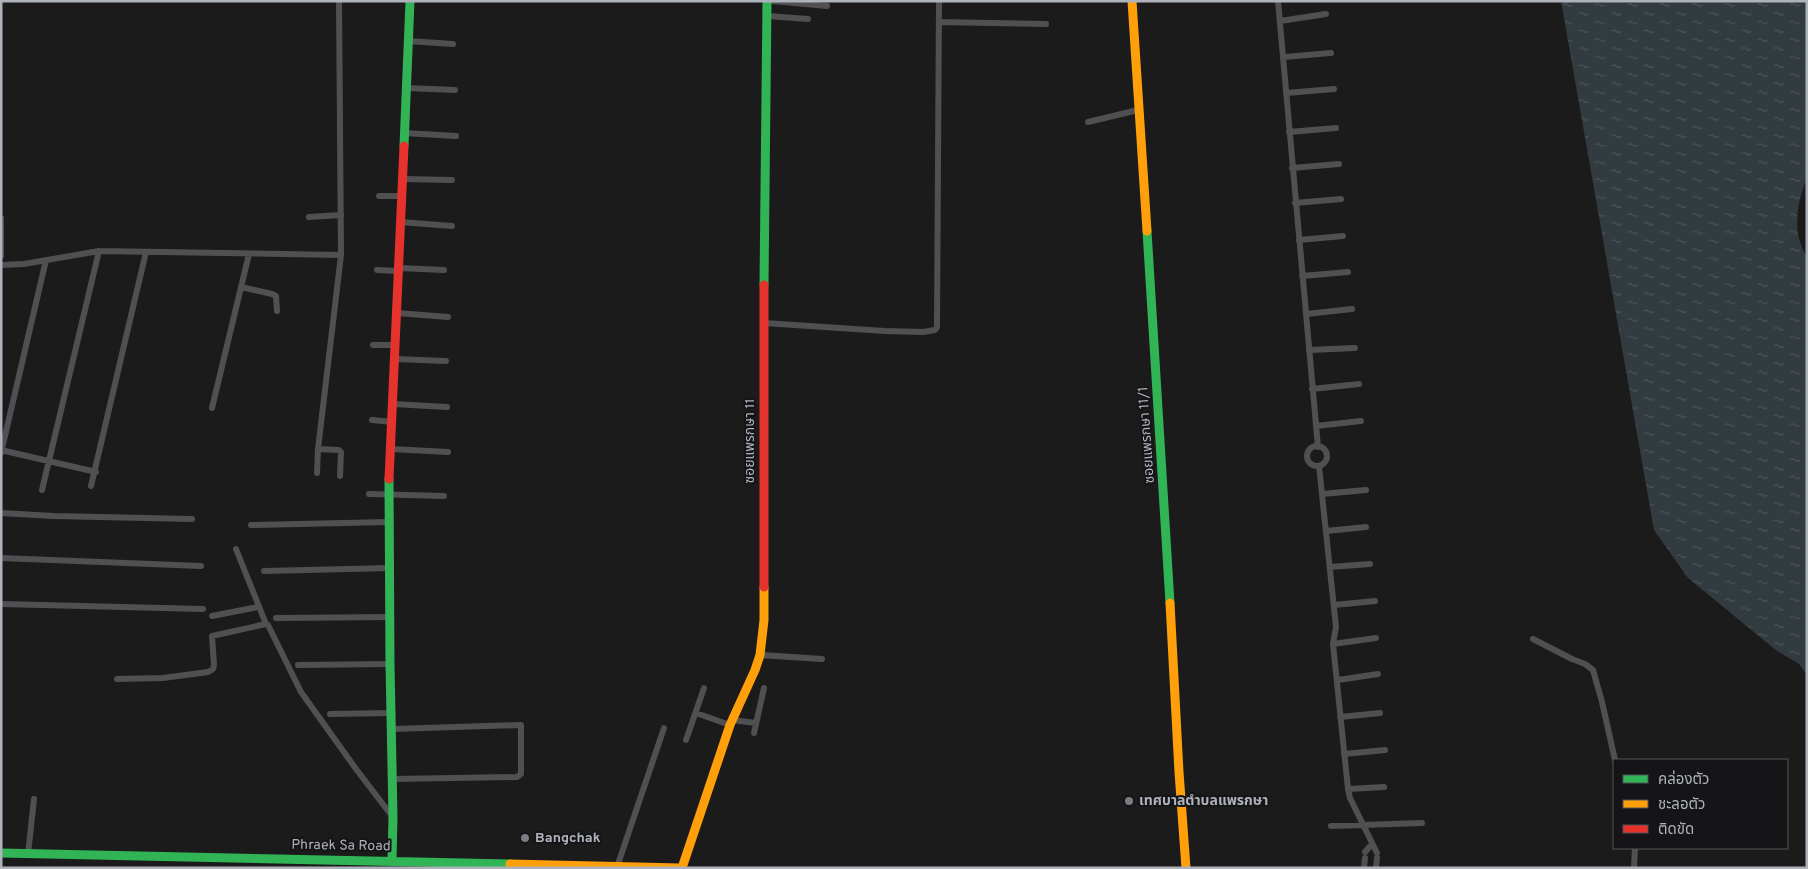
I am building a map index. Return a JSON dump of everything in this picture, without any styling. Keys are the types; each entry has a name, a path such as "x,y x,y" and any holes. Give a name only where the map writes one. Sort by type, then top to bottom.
{"street":[{"path":"317,473 318,449 341,255 339,1"},
{"path":"392,861 393,779 389,495 410,1"},
{"name":"ซอยแพรกษา 11","path":"681,868 731,722 755,670 760,655 764,620 767,1"},
{"path":"772,1 827,6"},
{"path":"764,323 923,332 935,330 937,327 939,1"},
{"name":"ซอยแพรกษา 11/1","path":"1132,1 1138,110 1146,191 1186,868"},
{"path":"1278,1 1318,447"},
{"path":"1280,21 1326,14"},
{"path":"767,16 808,19"},
{"path":"939,22 1046,24"},
{"path":"408,41 453,44"},
{"path":"1284,57 1331,53"},
{"path":"406,88 455,90"},
{"path":"1286,93 1334,89"},
{"path":"1088,122 1138,110"},
{"path":"1289,132 1336,128"},
{"path":"404,133 456,136"},
{"path":"1292,168 1339,164"},
{"path":"402,179 452,180"},
{"path":"379,196 402,196"},
{"path":"1295,203 1341,199"},
{"path":"309,217 341,215"},
{"path":"1,218 1,256"},
{"path":"400,222 452,226"},
{"path":"1299,240 1343,236"},
{"path":"1,264 24,264 100,251 341,255"},
{"path":"42,490 100,251"},
{"path":"92,486 146,252"},
{"path":"212,408 249,254"},
{"path":"46,260 2,451 96,472"},
{"path":"377,270 444,270"},
{"path":"1302,276 1348,272"},
{"path":"241,287 276,296 277,311"},
{"path":"1306,314 1352,310"},
{"path":"397,313 448,317"},
{"path":"373,345 395,345"},
{"path":"1309,350 1355,348"},
{"path":"395,359 446,361"},
{"path":"1312,389 1358,384"},
{"path":"393,404 447,407"},
{"path":"372,420 392,422"},
{"path":"1316,426 1362,421"},
{"path":"1318,447 1327,454 1323,464 1318,466 1309,462 1307,458 1311,448 1318,447"},
{"path":"318,449 339,450 340,476"},
{"path":"391,449 448,452"},
{"path":"1318,466 1334,605 1336,627 1333,644 1348,789 1350,798 1377,855 1376,868"},
{"path":"1322,494 1366,490"},
{"path":"369,494 444,496"},
{"path":"1,513 192,519"},
{"path":"251,524 389,522"},
{"path":"1326,531 1366,527"},
{"path":"236,549 258,607 302,692 356,769 393,817"},
{"path":"1,558 202,566"},
{"path":"1330,567 1370,564"},
{"path":"264,571 390,568"},
{"path":"1334,605 1374,601"},
{"path":"1,604 203,609"},
{"path":"212,616 258,607"},
{"path":"276,618 391,617"},
{"path":"117,679 163,678 208,672 213,669 214,665 212,636 266,624"},
{"path":"1333,644 1376,638"},
{"path":"1534,640 1586,664 1593,670 1615,759"},
{"path":"760,655 822,659"},
{"path":"298,665 390,664"},
{"path":"1338,680 1378,674"},
{"path":"686,740 704,688"},
{"path":"754,733 764,688"},
{"path":"330,714 391,713"},
{"path":"696,713 731,722 756,723"},
{"path":"1340,717 1380,713"},
{"path":"392,729 521,725 522,740 521,774 517,777 393,779"},
{"path":"617,867 664,728"},
{"path":"1344,754 1385,750"},
{"path":"1348,789 1384,787"},
{"path":"28,854 34,799"},
{"path":"1331,826 1422,823"},
{"path":"1364,868 1365,855 1372,844"},
{"path":"1634,868 1635,849"},
{"name":"Phraek Sa Road","path":"1,854 681,868"}],"water":[{"path":"1561,1 1807,1 1807,178 1798,207 1797,228 1802,247 1807,256 1807,675 1799,664 1777,651 1688,578 1654,530"}],"traffic: fast":[{"path":"404,146 410,1"},
{"path":"764,285 767,1"},
{"path":"1147,231 1170,603"},
{"path":"389,479 392,861"},
{"path":"1,853 510,864"}],"traffic: slow":[{"path":"1132,1 1147,231"},
{"path":"682,868 730,725 760,655 764,620 764,587"},
{"path":"1170,603 1186,868"},
{"path":"510,864 680,868"}],"traffic: jam":[{"path":"389,479 404,146"},
{"path":"764,285 764,587"}],"place":[{"name":"เทศบาลตำบลแพรกษา","path":"1129,801"},
{"name":"Bangchak","path":"525,838"}]}
